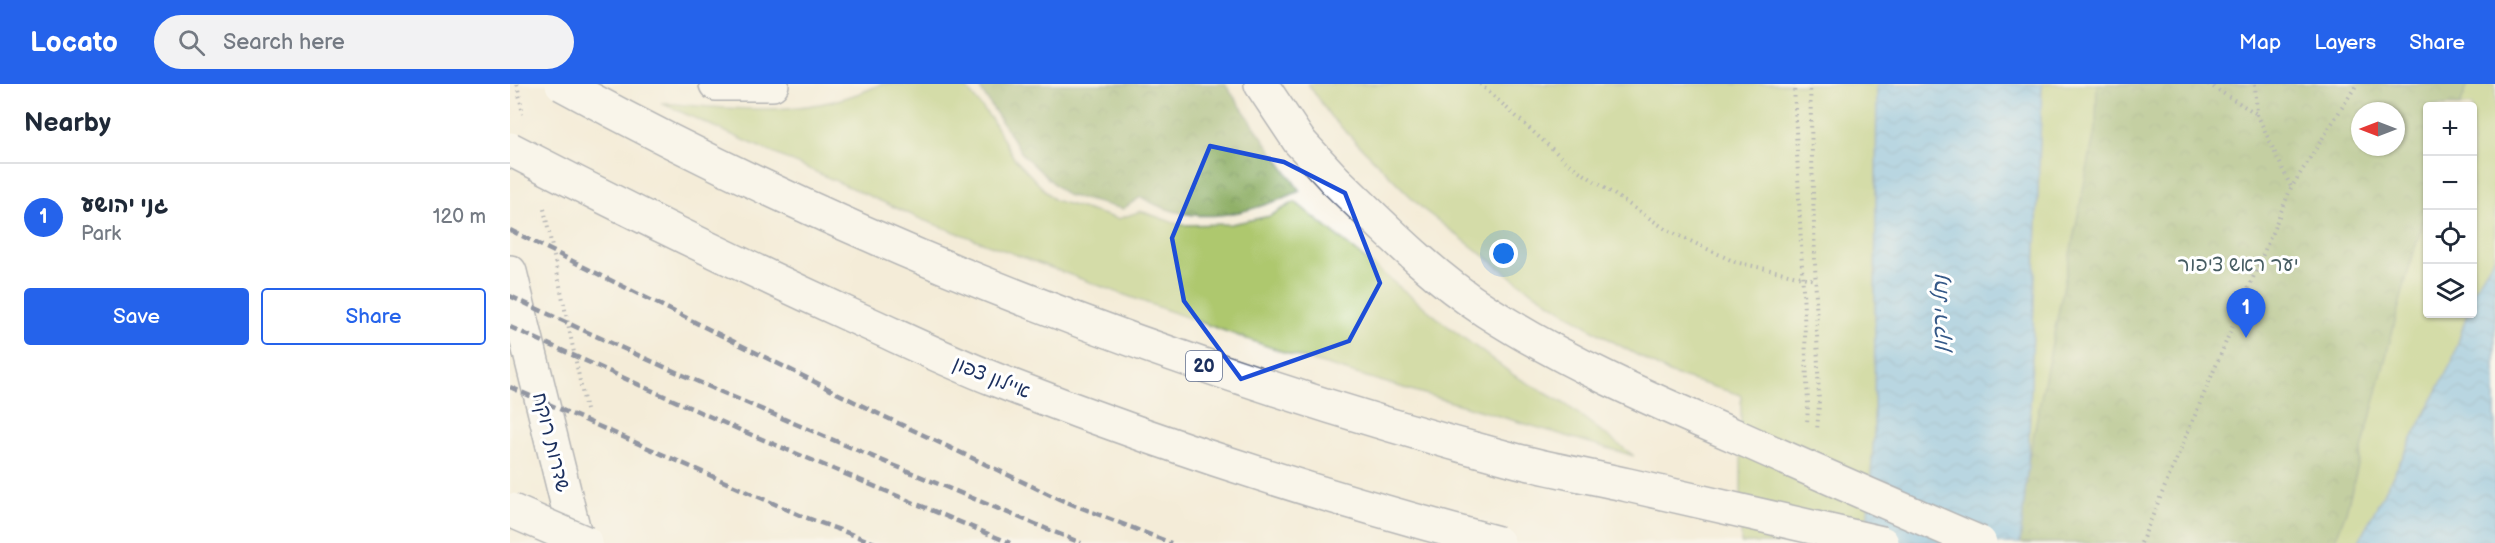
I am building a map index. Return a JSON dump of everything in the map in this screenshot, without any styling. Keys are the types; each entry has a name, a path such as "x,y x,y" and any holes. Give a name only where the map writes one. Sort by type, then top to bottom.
{"main road":[{"name":"20","path":"562,84 694,155 834,219 1002,293 1181,359 1292,395 1521,462 1882,543"},
{"path":"716,84 772,84"},
{"path":"1261,84 1299,141 1335,180 1391,234 1484,310 1593,372 1655,402 1980,543"},
{"name":"איילון צפון","path":"510,149 784,285 990,378 1176,447 1498,543"},
{"name":"שדרות רוקח","path":"510,272 577,543"},
{"path":"510,510 586,543"}],"path":[{"path":"517,84 524,118"},
{"path":"1480,84 1569,164 1667,230 1736,262 1816,280"},
{"path":"1794,84 1808,404 1807,427"},
{"path":"1810,84 1819,404 1817,439"},
{"path":"2208,84 2258,114"},
{"path":"2255,84 2258,114 2291,188"},
{"path":"2141,543 2291,188 2357,84"},
{"path":"542,199 588,417"}],"highlighted area":[{"path":"1210,146 1284,162 1345,193 1380,283 1349,341 1241,379 1184,301 1172,238"}],"green space":[{"path":"881,84 963,84 992,120 1014,158 1054,200 1118,219 1141,211 1180,225 1231,224 1270,216 1295,202 1445,324 1515,376 1565,404 1634,456 1289,354 1108,289 923,220 661,103 745,109 800,107 827,103"},
{"path":"977,84 1225,84 1300,191 1260,207 1220,215 1181,213 1161,207 1141,197 1123,209 1066,195 1023,155"},
{"path":"1308,84 1877,84 1874,435 1866,543 1741,543 1741,395 1671,374 1601,335 1525,287 1424,210 1331,117"},
{"name":"יער ראש ציפור","path":"2042,84 2495,84 2495,256 2477,289 2477,102 2423,102 2423,318 2466,318 2452,362 2358,543 2020,543 2028,462"},
{"name":"יער ראש ציפור","path":"2097,84 2468,84 2461,102 2423,102 2423,222 2407,275 2346,512 2334,543 2020,543 2028,462 2096,126"}],"water":[{"name":"נחל ירקון","path":"1877,84 2042,84 2028,462 2020,543 1866,543 1874,435"},
{"path":"2495,256 2495,543 2358,543 2452,362 2466,318 2477,318 2477,285"}],"railway":[{"path":"510,230 883,416 1059,499 1171,543"},
{"path":"510,296 722,392 1081,543"},
{"path":"510,327 740,430 1010,543"},
{"path":"510,387 802,516 875,543"}],"place":[{"name":"גני יהושע","path":"2246,338"}]}
